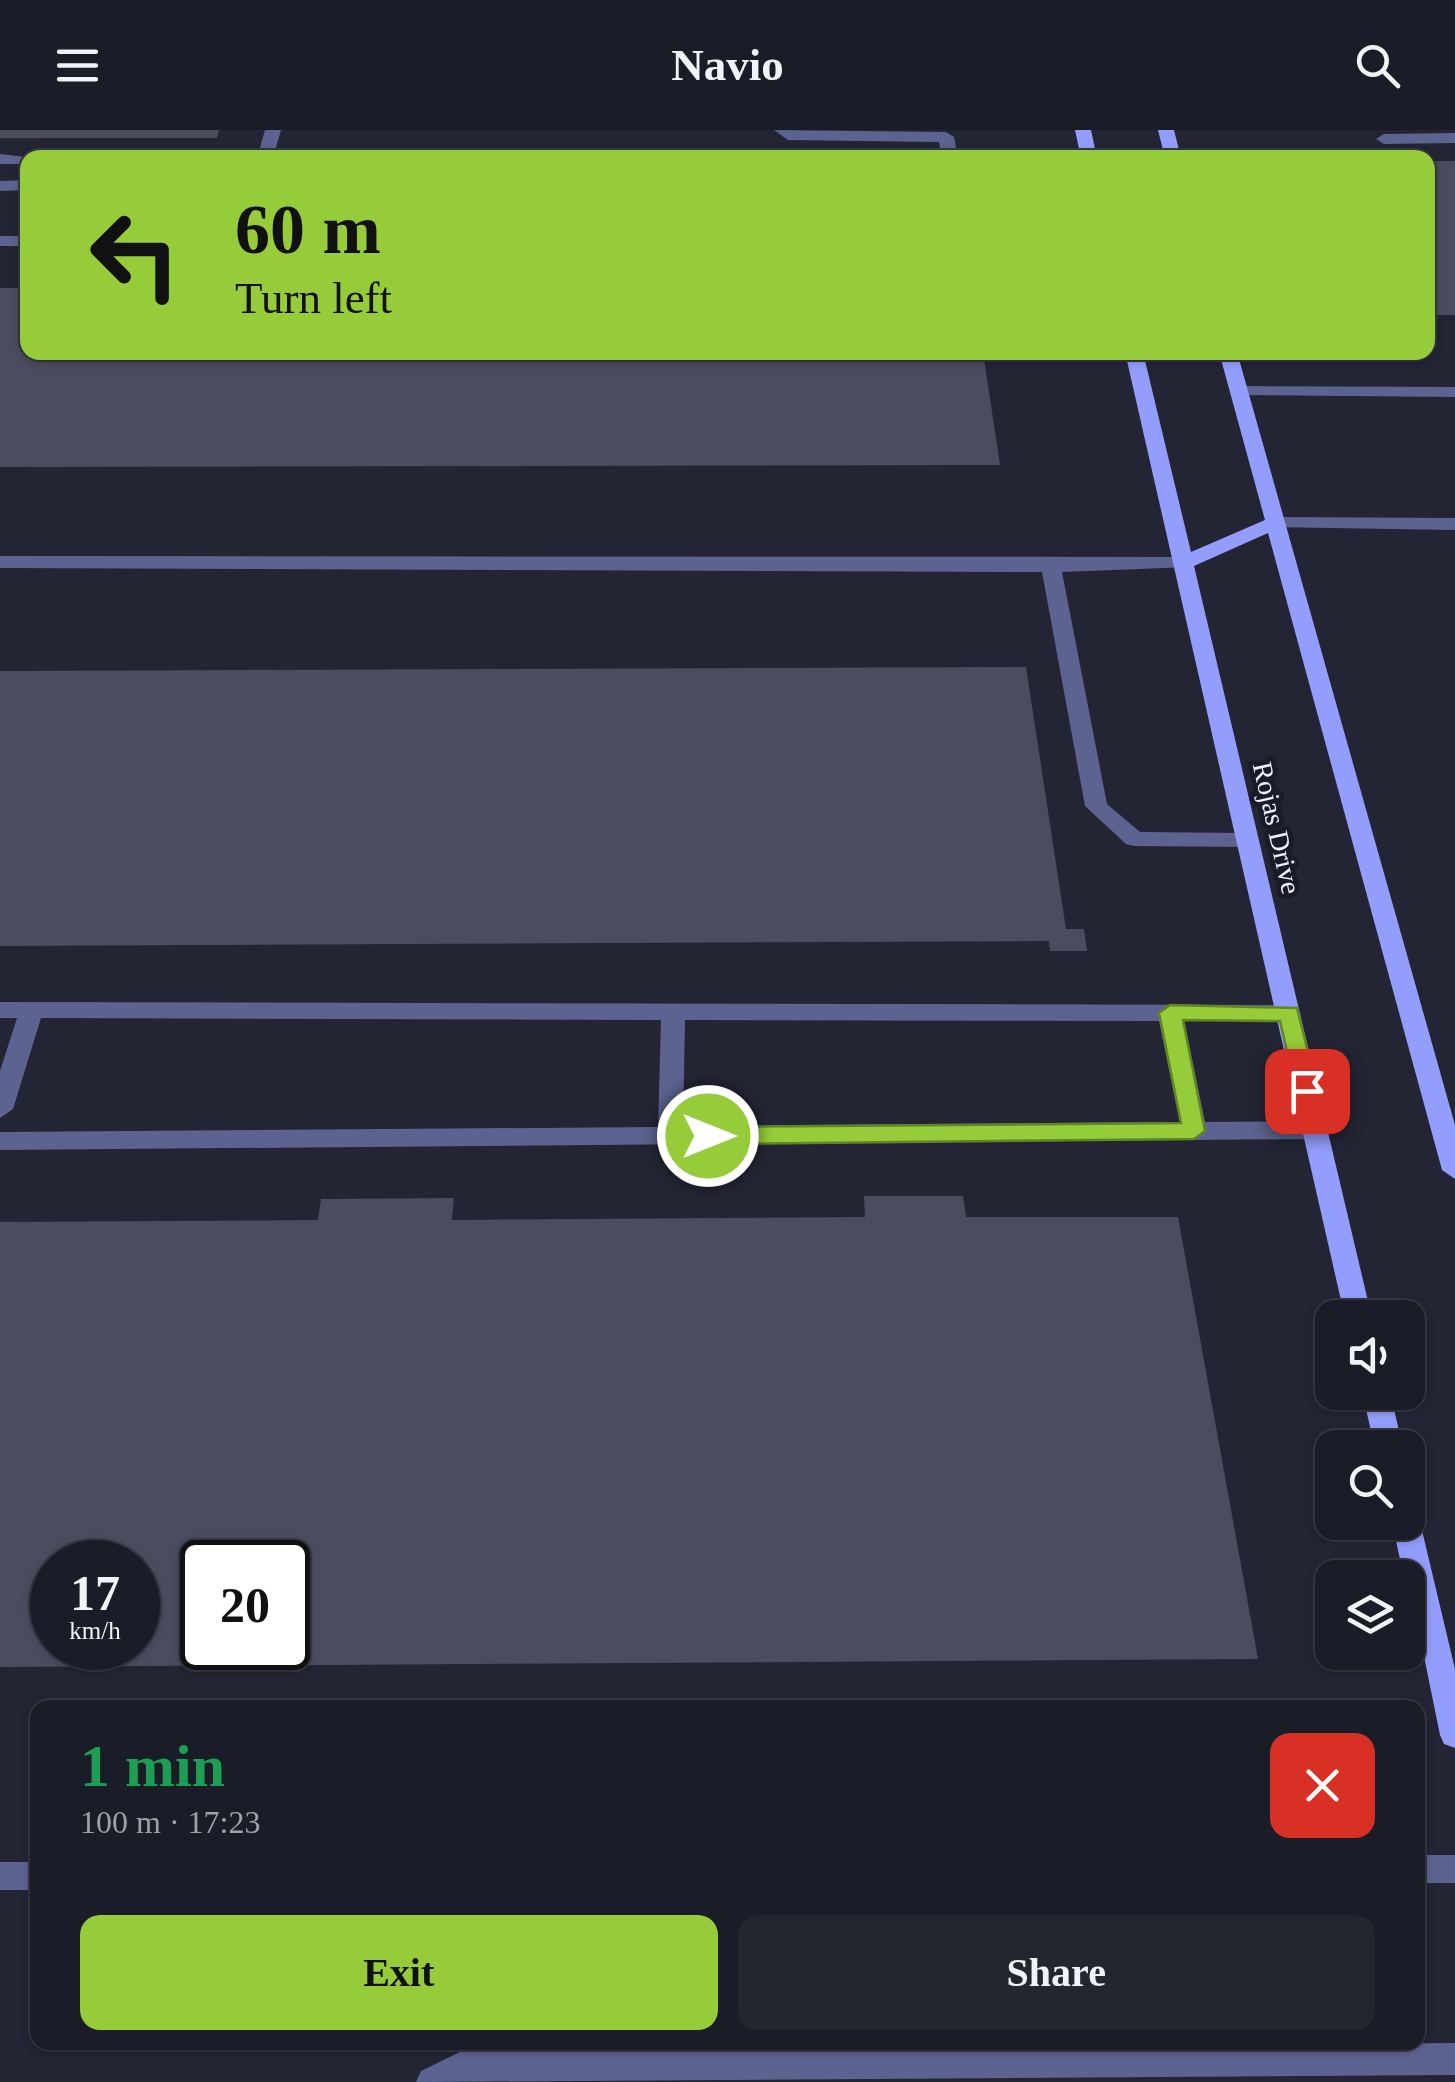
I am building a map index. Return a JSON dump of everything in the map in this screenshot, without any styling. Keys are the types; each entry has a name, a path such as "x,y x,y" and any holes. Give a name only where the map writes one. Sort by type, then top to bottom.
{"main road":[{"name":"Rojas Drive","path":"1136,360 1355,1300"},
{"path":"1230,360 1455,1170"},
{"path":"1182,562 1275,523"},
{"path":"1410,1540 1455,1736"}],"lane":[{"path":"782,130 788,136 946,137 948,150"},
{"path":"1384,140 1455,138"},
{"path":"1239,391 1455,392"},
{"path":"1275,523 1455,524"},
{"path":"0,562 1051,566 1182,562"},
{"path":"1051,566 1096,806 1134,839 1246,840"},
{"path":"0,1010 1289,1013"},
{"path":"0,1109 32,1010"},
{"path":"670,1136 673,1012"},
{"path":"1170,1013 1194,1131"},
{"path":"0,1141 1316,1130"},
{"path":"1425,1869 1455,1869"},
{"path":"0,1876 30,1876"},
{"path":"434,2082 462,2067 1455,2059"}],"building":[{"path":"0,130 219,130 217,138 0,138"},
{"path":"1435,161 1455,161 1455,315 1435,315"},
{"path":"0,288 20,288 20,360 984,360 1000,465 0,467"},
{"path":"1026,667 1066,929 1084,929 1087,951 1050,951 1049,941 0,946 0,671"},
{"path":"864,1196 963,1196 966,1217 1178,1217 1258,1659 310,1665 310,1540 180,1540 180,1666 160,1666 160,1540 30,1540 30,1667 0,1667 0,1222 318,1220 321,1199 454,1198 452,1220 865,1217"}],"route":[{"path":"708,1136 1194,1131 1170,1013 1289,1013 1307,1091"}]}
